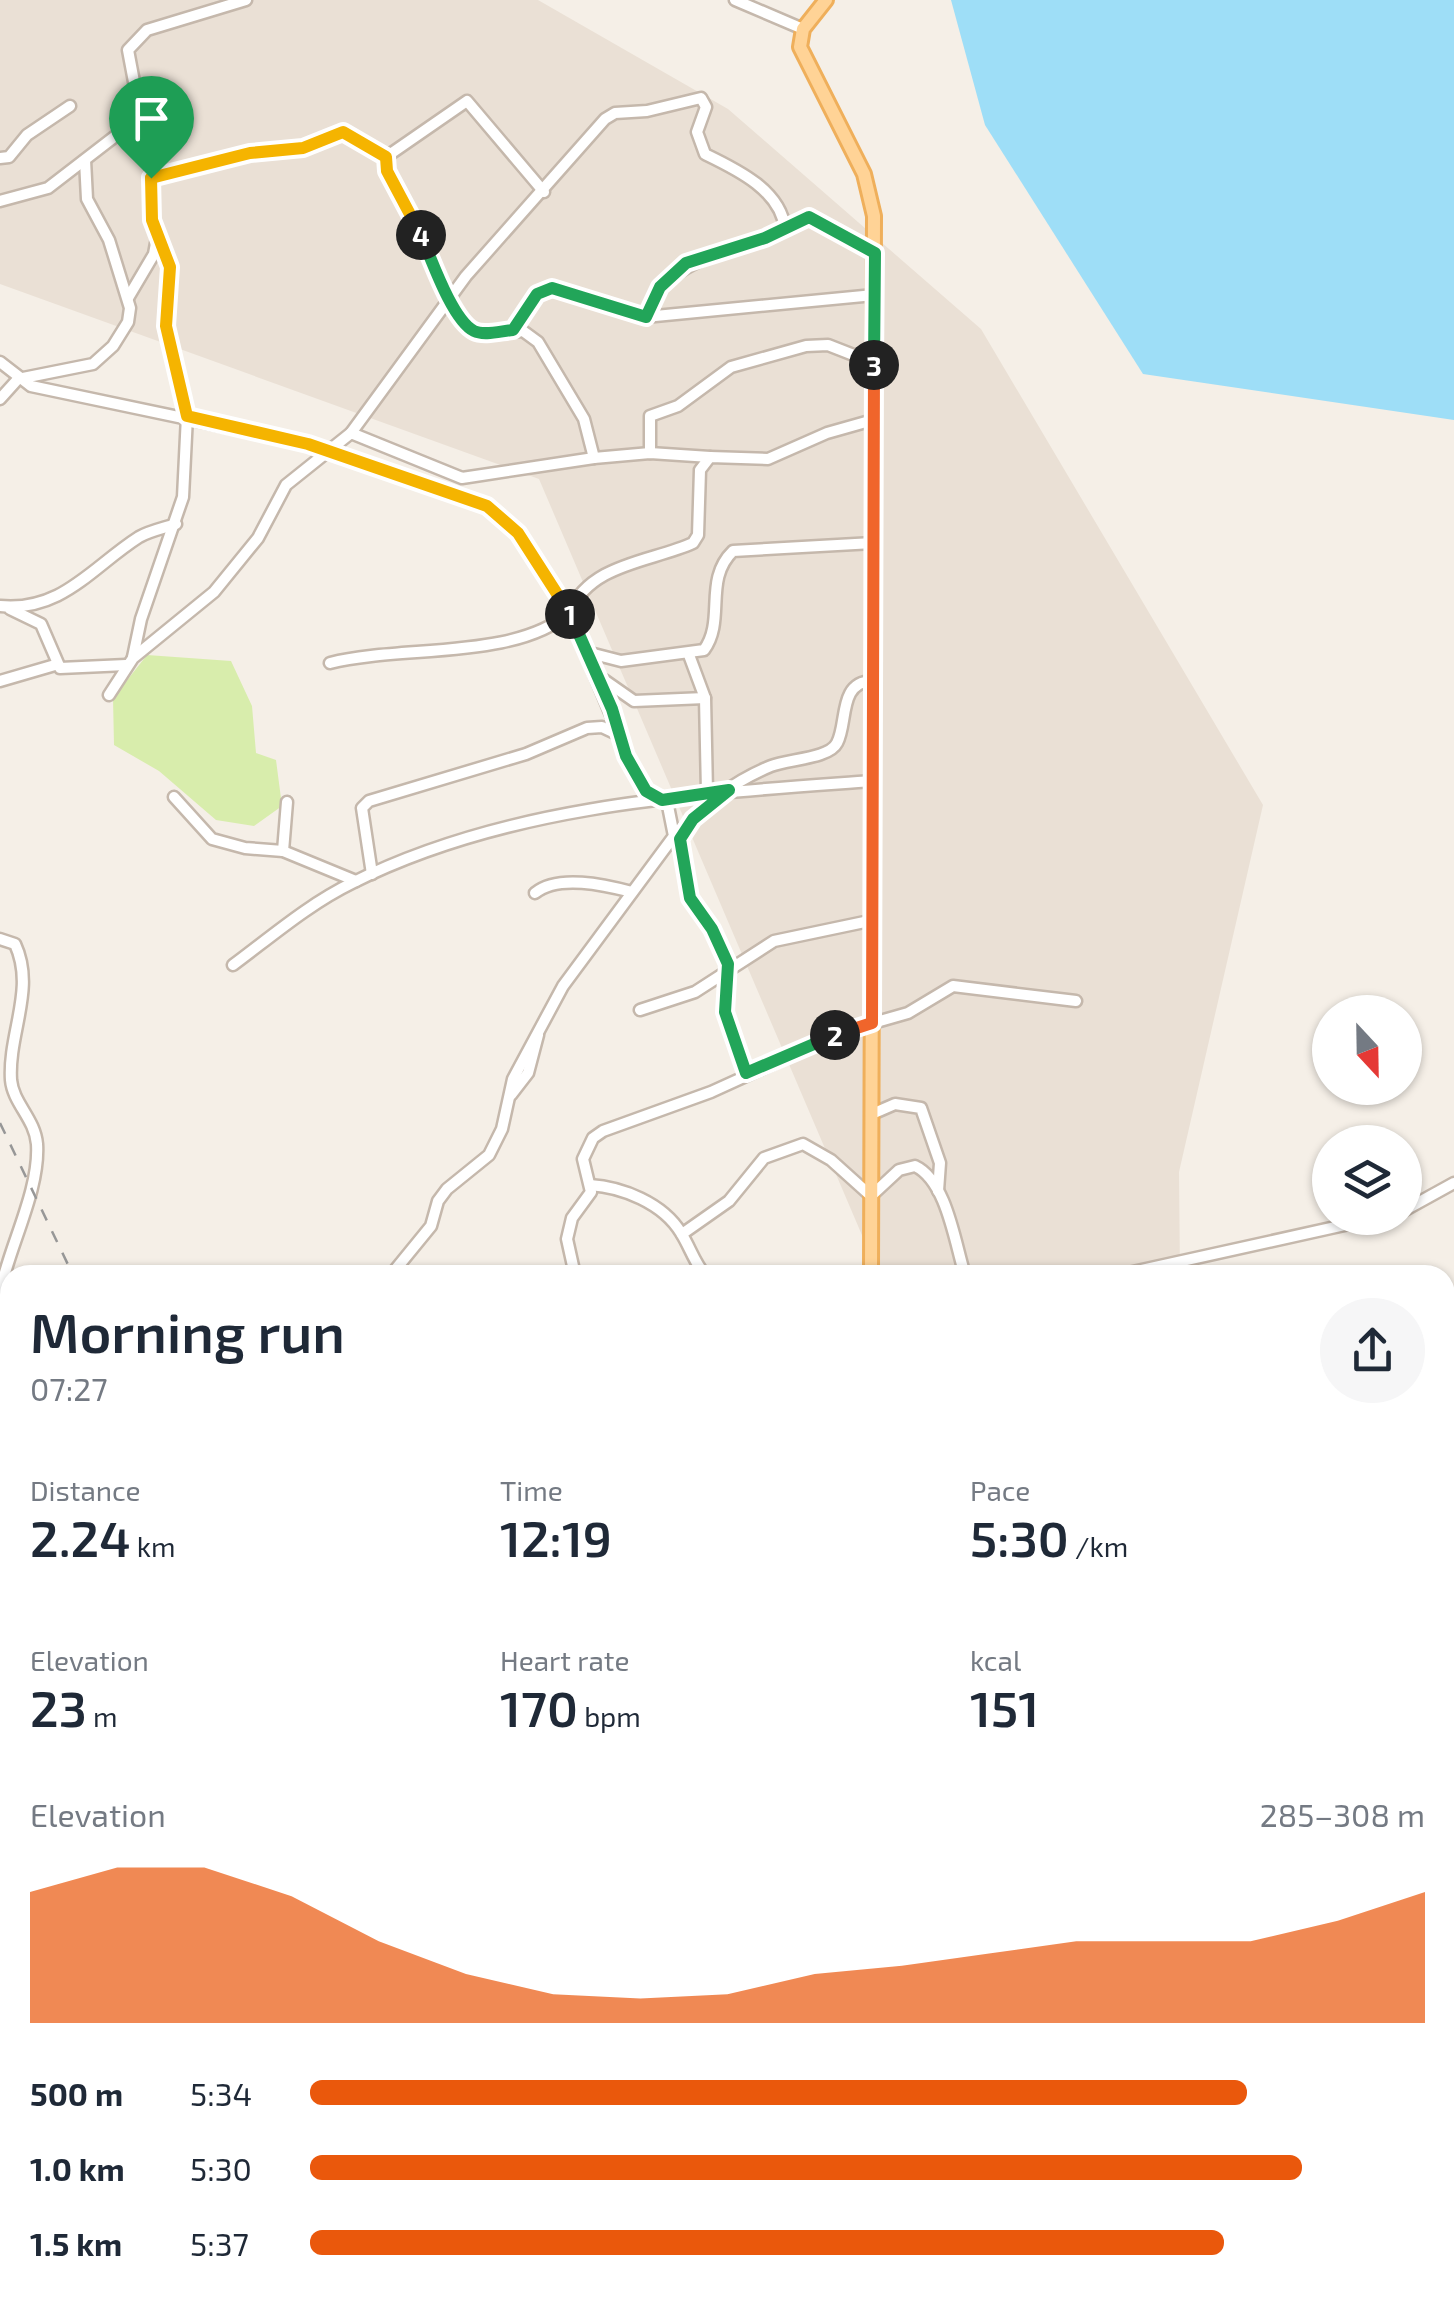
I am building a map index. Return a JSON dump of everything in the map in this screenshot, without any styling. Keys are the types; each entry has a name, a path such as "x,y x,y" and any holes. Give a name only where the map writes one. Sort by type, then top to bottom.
{"main road":[{"path":"826,0 803,29 800,47 870,192 875,253 871,1265"}],"street":[{"path":"109,695 130,662 150,591 176,524 183,496 187,416 166,326 170,267 150,209 151,178 127,58 133,42 147,30 246,0"},
{"path":"735,0 803,29"},
{"path":"0,681 55,665 66,669 130,662 214,592 258,538 286,485 351,433 449,298 610,115 701,98 706,107 697,132 705,154 723,160 767,194 782,210 785,229"},
{"path":"386,157 467,102 544,192"},
{"path":"0,158 8,157 27,135 70,106"},
{"path":"0,200 48,188 136,118"},
{"path":"151,178 250,153 303,148 343,132 386,157"},
{"path":"386,157 387,171 449,298 471,330 513,330 538,342 584,419 594,458"},
{"path":"84,160 87,199 110,240 128,300"},
{"path":"646,317 660,287 686,263 812,217 855,246 875,253"},
{"path":"0,399 18,379 85,367 104,356 128,322 129,291 154,254 157,237"},
{"path":"513,330 537,294 552,288 646,317 874,295"},
{"path":"650,453 650,416 678,406 730,366 818,344 874,363"},
{"path":"0,362 18,379 48,390 187,416 325,450 487,506 518,533 570,613 639,783 662,800 672,814 674,836 563,986 507,1100 502,1129 490,1155 447,1189 438,1201 431,1226 399,1265"},
{"path":"351,433 462,478 650,453 768,459 826,433 873,420"},
{"path":"330,662 383,651 532,636 570,613 582,593 620,567 693,543 698,534 700,470 710,457"},
{"path":"2,606 61,596 138,538 176,524"},
{"path":"586,651 621,661 704,650 711,641 717,575 733,551 873,543"},
{"path":"2,606 41,624 55,665"},
{"path":"689,655 705,698 708,792"},
{"path":"593,669 614,690 634,700 705,698"},
{"path":"746,1073 725,1012 729,970 719,942 690,898 680,839 693,819 729,790 786,760 830,750 837,744 840,716 852,692 865,680 872,681"},
{"path":"372,874 362,819 362,808 369,800 526,754 587,728 602,727 620,735"},
{"path":"233,964 356,881 479,835 708,792 872,780"},
{"path":"174,797 212,839 245,848 283,851 356,881"},
{"path":"283,851 287,802"},
{"path":"535,893 548,885 567,884 632,892"},
{"path":"640,1010 694,992 774,941 874,920"},
{"path":"0,939 15,944 20,957 24,992 11,1079 32,1121 37,1142 27,1199 8,1265"},
{"path":"572,1265 567,1239 572,1218 589,1198 590,1185 583,1160 594,1138 603,1131 691,1100 746,1073 872,1023 908,1013 960,986 1076,1001"},
{"path":"872,1114 895,1104 920,1108 940,1162 938,1192"},
{"path":"682,1234 736,1194 764,1158 796,1145 820,1152 871,1196 910,1166 925,1171 938,1192 963,1265"},
{"path":"1422,1201 1454,1183"},
{"path":"590,1185 609,1186 639,1198 682,1234 699,1265"},
{"path":"1165,1265 1312,1232"}],"shaded area":[{"path":"0,0 538,0 728,109 981,329 1263,805 1179,1172 1180,1265 875,1265 539,479 0,284"}],"green space":[{"path":"147,655 231,661 252,706 256,753 276,760 282,806 254,826 216,820 159,771 114,745 113,698"}],"water":[{"path":"951,0 1454,0 1454,420 1143,374 985,125"}],"railway":[{"path":"0,1123 68,1265"}],"route":[{"path":"348,133 386,157 387,171 449,298 471,330 480,333 513,330 537,294 552,288 646,317 660,287 686,263 765,238 809,217 818,219 855,246 875,253 872,1023 830,1036 746,1073 725,1012 728,964 712,929 690,898 680,839 706,806 729,790 662,800 639,783 570,613 518,533 487,506 308,444 187,416 182,381 166,326 170,267 152,220 151,178 250,153 303,148 348,133"}]}
